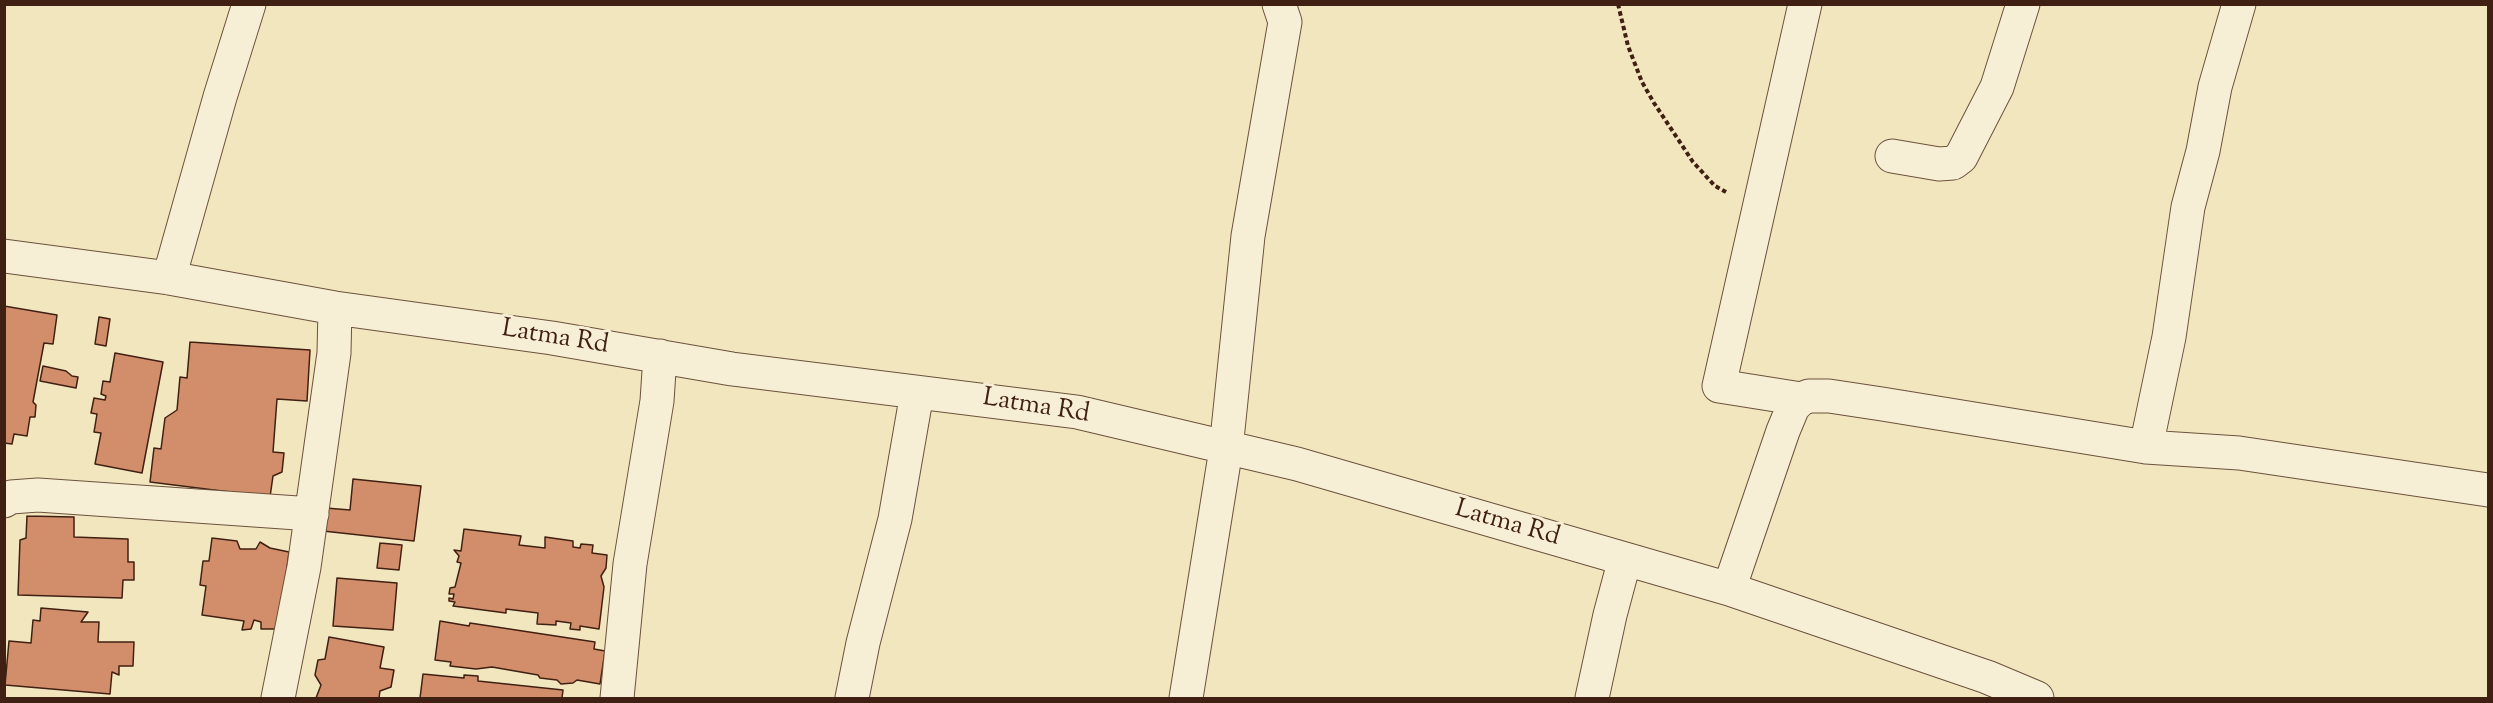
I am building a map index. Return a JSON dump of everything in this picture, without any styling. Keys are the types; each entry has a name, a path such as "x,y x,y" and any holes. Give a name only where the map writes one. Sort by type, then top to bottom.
{"street":[{"path":"169,278 249,4"},
{"path":"1186,699 1226,449 1248,236 1285,22 1279,4"},
{"path":"1801,399 1719,386 1805,4"},
{"path":"1892,156 1939,164 1953,163 1961,157 1997,87 2023,4"},
{"path":"2146,447 2169,337 2188,207 2203,151 2215,87 2239,4"},
{"name":"Latma Rd","path":"4,255 169,278 335,308 552,338 732,369 1077,412 1297,465 1729,589 1987,677 2037,699"},
{"path":"278,699 312,514 334,353 335,308"},
{"path":"617,699 630,564 657,401 660,356"},
{"path":"852,699 863,643 895,519 916,393"},
{"path":"1729,589 1783,431 1793,407 1801,399 1809,396 1829,396 2146,447 2239,453 2488,490"},
{"path":"4,501 11,496 38,495 312,514"},
{"path":"1592,699 1625,559"}],"path":[{"path":"1618,4 1628,46 1642,82 1654,103 1693,162 1715,186 1732,195"}],"building":[{"path":"4,306 57,315 53,344 44,343 33,402 36,405 35,417 30,417 27,436 14,434 12,444 4,443"},
{"path":"99,317 110,319 106,346 95,344"},
{"path":"190,342 310,350 307,401 277,399 273,452 284,453 282,472 273,476 270,497 150,482 154,448 161,449 165,418 177,410 180,377 187,378"},
{"path":"115,353 163,362 142,473 95,464 101,433 94,432 97,414 91,413 94,398 105,400 106,396 101,394 103,381 110,382"},
{"path":"43,366 66,371 78,377 76,388 40,381"},
{"path":"353,479 421,486 414,541 323,531 326,508 350,510"},
{"path":"27,516 74,517 74,537 128,539 128,562 134,562 134,580 123,580 122,598 18,595 20,540 26,538"},
{"path":"464,529 521,536 519,545 545,548 545,537 573,541 573,547 580,548 581,544 593,545 592,553 607,555 606,568 601,576 604,587 599,629 580,626 580,630 570,629 571,623 556,621 556,625 537,624 538,613 506,609 506,613 453,606 455,602 449,601 449,598 453,599 454,594 449,594 450,588 455,587 461,563 457,562 459,556 454,550 461,551"},
{"path":"212,538 237,541 240,549 256,549 260,542 270,548 289,552 286,575 289,576 280,629 261,629 261,622 254,620 251,629 242,630 244,621 202,615 206,586 200,585 203,561 209,561"},
{"path":"380,543 402,545 399,570 377,568"},
{"path":"337,578 397,583 393,630 333,626"},
{"path":"41,608 88,612 81,622 99,622 98,642 134,642 133,666 119,666 119,675 112,672 110,694 5,685 9,641 31,643 33,620 40,621"},
{"path":"440,621 469,626 470,623 595,642 594,649 605,651 600,684 577,680 573,683 561,684 557,680 540,678 538,675 492,667 476,669 450,666 451,662 435,660"},
{"path":"329,637 384,647 380,668 394,670 391,687 380,691 379,698 316,698 321,685 315,675 318,660 325,659"},
{"path":"423,674 464,678 464,675 478,676 478,681 563,690 562,698 420,698"}]}
